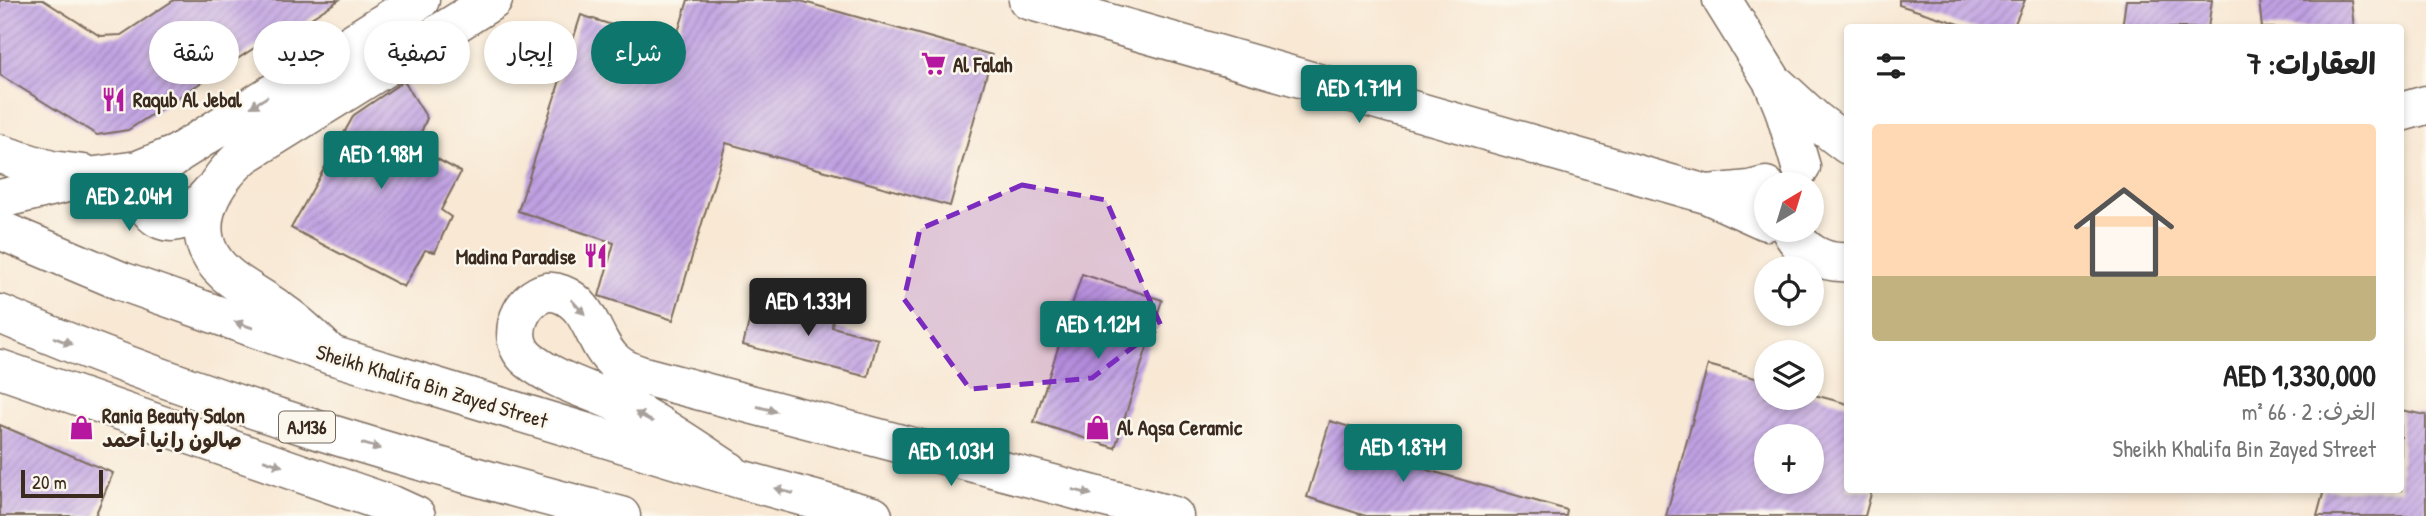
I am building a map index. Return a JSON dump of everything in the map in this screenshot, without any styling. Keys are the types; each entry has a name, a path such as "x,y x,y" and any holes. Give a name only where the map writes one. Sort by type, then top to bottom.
{"street":[{"path":"420,0 177,154 147,181 144,191 149,210 166,221 176,221 193,211 220,178 244,155 493,0"},
{"path":"1028,0 1706,194 1754,217"},
{"path":"1722,0 1773,82 1784,109 1785,172"},
{"path":"1773,82 1844,142"},
{"path":"2404,112 2426,105"},
{"path":"1795,172 1823,153 1844,151"},
{"path":"0,154 51,170 96,176"},
{"path":"0,199 96,176 138,170 177,154"},
{"path":"1706,194 1754,189"},
{"path":"211,192 203,221 203,236 217,265 236,282 286,314 331,355"},
{"name":"Sheikh Khalifa Bin Zayed Street","path":"0,230 121,281 331,355 743,480 873,516"},
{"path":"1797,242 1826,261 1844,262"},
{"path":"743,480 651,421 546,371 528,359 519,349 514,336 516,322 524,308 537,297 551,292 559,292 571,298 590,320 606,354 616,363 640,375 1174,516"},
{"name":"AJ136","path":"0,314 137,369 279,418 621,516"},
{"path":"0,369 399,512"}],"highlighted area":[{"path":"1022,185 1106,200 1161,326 1092,378 970,389 904,299 920,229"}],"building":[{"path":"0,0 43,0 100,36 121,35 174,0 339,0 307,21 253,21 253,49 239,58 239,21 149,21 149,84 199,84 128,130 97,135 0,75"},
{"path":"688,0 797,0 992,55 950,206 726,143 673,320 599,296 614,243 518,211 559,84 577,84 577,27 581,15 600,21 591,21 591,84 686,84 686,21 681,21"},
{"path":"1899,0 2025,0 2015,24 1959,24 1899,5"},
{"path":"2126,0 2212,0 2209,24 2123,24"},
{"path":"2259,0 2351,0 2354,24 2262,24"},
{"path":"400,84 406,84 427,118 415,147 461,172 441,210 451,217 435,252 425,250 404,287 291,228 354,115"},
{"path":"1082,274 1162,300 1115,448 1034,422"},
{"path":"755,298 833,319 832,327 878,339 868,377 743,345"},
{"path":"1708,365 1754,378 1754,410 1824,410 1824,398 1844,403 1844,493 1871,493 1865,516 1666,516"},
{"path":"2404,411 2426,415 2426,516 2317,516 2323,493 2404,493"},
{"path":"1330,421 1392,440 1386,458 1567,510 1566,516 1366,516 1307,497"},
{"path":"0,425 113,473 95,516 0,516"}],"place":[{"name":"Al Falah","path":"933,64"},
{"name":"Raqub Al Jebal","path":"113,99"},
{"name":"Madina Paradise","path":"596,256"},
{"name":"Rania Beauty Salon صالون رانيا أحمد","path":"82,427"},
{"name":"Al Aqsa Ceramic","path":"1097,427"}]}
